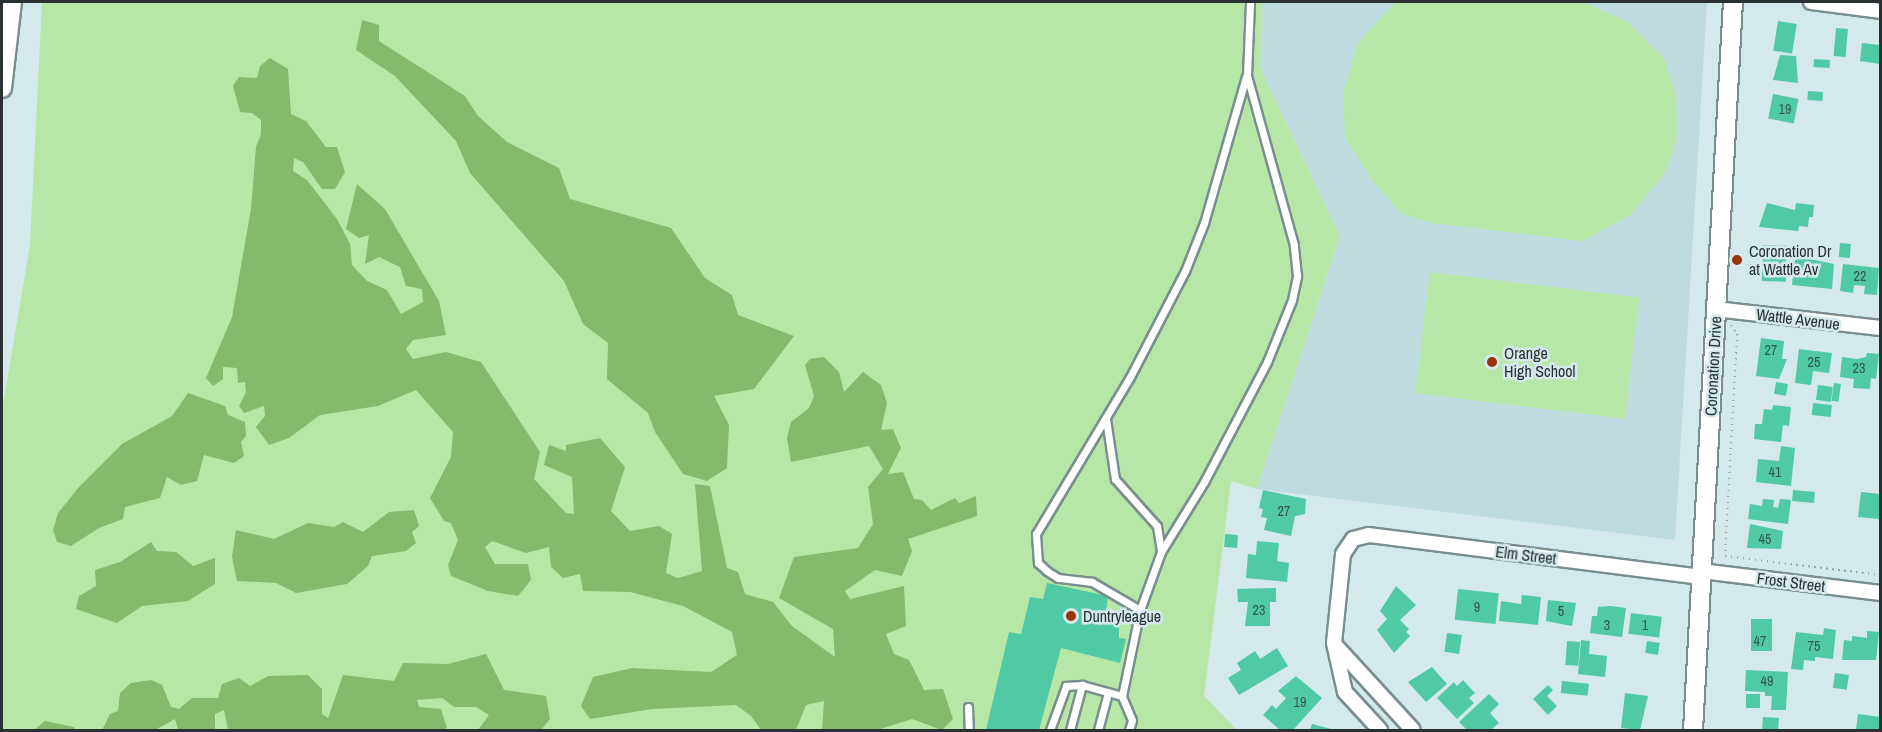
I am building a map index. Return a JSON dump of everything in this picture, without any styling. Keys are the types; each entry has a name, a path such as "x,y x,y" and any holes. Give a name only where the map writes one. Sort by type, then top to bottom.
{"main road":[{"path":"2,88 12,2"},
{"name":"Coronation Drive","path":"1693,730 1733,2"}],"street":[{"path":"1811,2 1881,11"},
{"name":"Wattle Avenue","path":"1716,309 1881,328"},
{"name":"Elm Street","path":"1334,643 1343,554 1353,539 1369,535 1700,574"},
{"name":"Frost Street","path":"1700,574 1881,593"},
{"path":"1334,643 1345,692 1380,730"},
{"path":"1334,643 1413,730"}],"lane":[{"path":"1140,610 1092,582 1058,579 1038,563 1035,551 1036,534 1106,418 1185,271 1204,224 1247,75 1250,2"},
{"path":"1129,730 1132,720 1122,696 1140,610 1161,552 1204,482 1267,363 1292,300 1297,276 1294,245 1247,75"},
{"path":"1106,418 1115,479 1157,526 1161,552"},
{"path":"1050,730 1066,686 1082,685 1122,696"},
{"path":"1070,730 1082,685"},
{"path":"1098,730 1108,692"},
{"path":"968,707 969,730"}],"path":[{"path":"1716,309 1737,334 1725,556 1881,575"}],"shaded area":[{"name":"Orange High School","path":"1262,2 1707,2 1675,540 1257,489 1340,236 1260,68"}],"green space":[{"path":"42,2 1262,2 1260,68 1340,236 1257,489 1231,481 1204,696 1237,730 2,730 2,411 30,245"},
{"path":"1402,2 1583,2 1628,22 1665,60 1676,96 1677,135 1667,170 1632,214 1583,241 1431,223 1402,214 1372,180 1345,137 1343,95 1357,44 1394,4"},
{"path":"362,20 379,25 379,41 465,96 478,116 507,142 559,168 570,199 671,228 705,278 732,295 738,315 794,336 754,389 714,396 729,425 727,468 707,481 683,474 655,432 648,413 607,379 608,343 583,324 564,281 470,173 456,141 395,76 356,50"},
{"path":"270,58 288,69 291,114 306,121 326,147 337,147 345,172 335,189 322,189 303,162 294,158 293,171 307,180 337,219 350,244 352,265 367,281 387,290 401,314 423,302 422,289 406,286 400,267 379,257 365,264 369,235 359,238 346,229 357,184 385,209 439,301 446,335 413,340 406,349 413,359 446,352 481,362 540,452 534,479 566,513 574,514 572,477 544,465 549,445 566,451 566,445 600,438 625,467 611,511 630,531 659,526 672,534 666,573 678,578 702,571 695,484 710,486 727,568 738,572 745,594 773,602 792,626 835,657 833,629 779,598 794,557 858,548 873,524 868,487 883,469 869,446 791,462 787,438 791,422 809,408 814,396 805,365 810,359 824,357 839,372 844,392 863,372 881,385 887,403 881,430 893,429 901,448 888,474 903,472 914,499 922,500 931,510 955,498 959,503 976,496 977,516 908,539 912,551 902,576 875,570 845,591 850,599 904,586 906,626 886,634 894,654 909,660 924,690 943,689 953,719 942,730 912,719 877,730 822,730 824,701 806,705 796,730 761,730 751,716 736,705 652,709 590,719 581,706 593,677 632,668 711,672 737,655 732,632 683,606 630,592 583,591 580,574 563,578 551,567 549,547 526,553 492,541 485,547 495,564 528,564 531,580 518,596 488,591 451,576 448,565 458,540 451,523 444,521 430,498 451,457 453,432 416,390 378,406 320,415 289,438 269,445 256,427 265,416 264,406 244,413 239,406 246,392 245,382 238,383 237,368 223,367 223,379 213,386 206,378 232,317 251,209 256,147 261,134 261,120 252,113 240,112 233,86 239,77 257,78 260,66"},
{"path":"1430,272 1639,298 1625,419 1415,393"},
{"path":"188,393 225,406 228,415 245,422 246,436 241,442 244,456 234,463 204,455 197,481 181,485 167,477 160,498 125,507 123,519 99,528 71,546 57,542 53,530 58,513 79,487 122,444 172,416"},
{"path":"414,510 419,526 412,532 416,543 406,551 372,556 368,566 347,584 296,593 276,583 237,581 232,557 236,530 274,539 308,523 334,527 343,522 363,532 389,512"},
{"path":"151,542 157,551 176,552 193,566 215,558 215,584 188,601 142,606 117,623 76,609 79,596 96,586 95,570 120,562"},
{"path":"486,654 504,690 546,696 550,719 541,730 478,730 489,715 476,707 454,707 442,698 417,700 419,707 441,709 447,728 442,730 228,730 224,710 215,714 215,730 178,730 175,719 155,730 102,730 110,714 118,711 120,693 131,683 151,680 162,685 171,707 179,709 192,698 218,698 222,684 239,678 250,686 268,676 308,675 322,689 322,714 328,718 343,675 394,681 403,663 448,664"},
{"path":"45,721 74,727 75,730 34,730"}],"building":[{"path":"1778,21 1797,24 1792,54 1773,51"},
{"path":"1836,28 1848,29 1846,57 1834,56"},
{"path":"1862,43 1880,45 1880,64 1860,61"},
{"path":"1780,55 1796,56 1798,83 1773,80"},
{"path":"1814,59 1830,60 1829,68 1813,67"},
{"path":"1808,91 1823,92 1822,101 1807,100"},
{"path":"1773,94 1799,99 1794,124 1768,119"},
{"path":"1767,203 1795,210 1796,203 1814,205 1813,217 1809,217 1808,227 1799,226 1798,231 1759,227"},
{"path":"1840,243 1851,244 1850,258 1839,257"},
{"path":"1763,245 1787,246 1786,282 1762,281"},
{"path":"1795,256 1834,264 1832,289 1792,285"},
{"path":"1843,264 1879,268 1877,295 1864,294 1865,286 1854,285 1853,293 1840,291"},
{"path":"1761,338 1784,341 1782,359 1787,359 1779,379 1756,376"},
{"path":"1799,349 1832,353 1829,373 1813,371 1811,385 1795,383"},
{"path":"1867,353 1879,354 1876,379 1871,378 1870,389 1853,388 1854,379 1840,377 1842,357 1857,359 1866,357"},
{"path":"1776,382 1788,384 1786,396 1774,394"},
{"path":"1834,383 1841,384 1838,402 1831,401"},
{"path":"1818,385 1833,387 1831,402 1816,400"},
{"path":"1813,403 1832,405 1831,417 1812,415"},
{"path":"1773,405 1791,407 1789,426 1783,425 1781,442 1754,439 1755,424 1762,424 1764,409 1772,410"},
{"path":"1781,446 1795,448 1791,486 1756,482 1758,459 1779,461"},
{"path":"1263,490 1306,499 1305,514 1295,516 1291,536 1264,530 1267,518 1261,517 1263,509 1259,508"},
{"path":"1793,490 1815,492 1814,503 1792,501"},
{"path":"1861,492 1880,494 1880,519 1858,517"},
{"path":"1763,499 1774,500 1773,507 1778,508 1780,499 1791,500 1788,524 1748,519 1750,504 1762,506"},
{"path":"1750,524 1783,531 1781,549 1747,548"},
{"path":"1225,534 1238,535 1237,548 1224,547"},
{"path":"1257,541 1279,543 1277,561 1289,563 1287,582 1246,578 1248,554 1256,555"},
{"path":"1047,583 1108,596 1105,619 1119,628 1119,638 1126,639 1120,663 1061,648 1039,730 986,730 1009,632 1021,634 1030,597 1043,599"},
{"path":"1396,586 1416,605 1400,620 1409,629 1406,632 1410,636 1394,653 1377,630 1387,619 1380,611"},
{"path":"1276,588 1276,602 1270,602 1270,626 1245,626 1248,602 1238,602 1237,589"},
{"path":"1458,589 1499,593 1496,624 1455,620"},
{"path":"1522,595 1541,597 1538,625 1499,621 1501,601 1521,604"},
{"path":"1548,600 1576,603 1572,626 1546,621"},
{"path":"1598,607 1626,608 1622,637 1590,633 1592,616 1597,616"},
{"path":"1631,613 1662,617 1659,638 1628,634"},
{"path":"1751,619 1772,619 1772,651 1751,651"},
{"path":"1824,628 1836,630 1833,659 1815,657 1815,661 1804,660 1803,670 1791,669 1796,632 1823,635"},
{"path":"1867,631 1879,632 1876,660 1842,660 1844,640 1852,641 1852,636 1867,638"},
{"path":"1447,633 1462,635 1459,654 1444,652"},
{"path":"1581,640 1590,641 1589,654 1607,656 1605,677 1578,674"},
{"path":"1567,641 1580,642 1578,666 1565,665"},
{"path":"1647,641 1660,643 1658,655 1645,653"},
{"path":"1277,648 1288,666 1239,695 1228,678 1241,670 1237,663 1255,651 1260,659"},
{"path":"1432,667 1447,684 1426,702 1408,682"},
{"path":"1746,670 1788,672 1786,710 1771,710 1772,696 1765,696 1765,692 1745,691"},
{"path":"1835,673 1849,675 1847,690 1833,688"},
{"path":"1296,676 1322,698 1293,730 1280,730 1263,715 1272,705 1276,709 1286,698 1278,691"},
{"path":"1463,680 1475,693 1469,698 1474,703 1457,719 1437,698 1454,682 1457,686"},
{"path":"1562,681 1589,684 1588,696 1561,693"},
{"path":"1548,685 1553,690 1547,696 1557,706 1548,715 1533,699"},
{"path":"1625,693 1648,696 1640,730 1621,728"},
{"path":"1489,694 1499,704 1490,713 1499,723 1491,730 1467,730 1459,722"},
{"path":"1746,694 1760,694 1760,708 1746,708"},
{"path":"1858,714 1880,717 1880,730 1856,730"},
{"path":"1763,717 1779,718 1778,730 1762,730"},
{"path":"1312,724 1335,730 1310,730"}],"place":[{"name":"Coronation Dr at Wattle Av","path":"1737,260"},
{"name":"Orange High School","path":"1492,362"},
{"name":"Duntryleague","path":"1071,616"}]}
